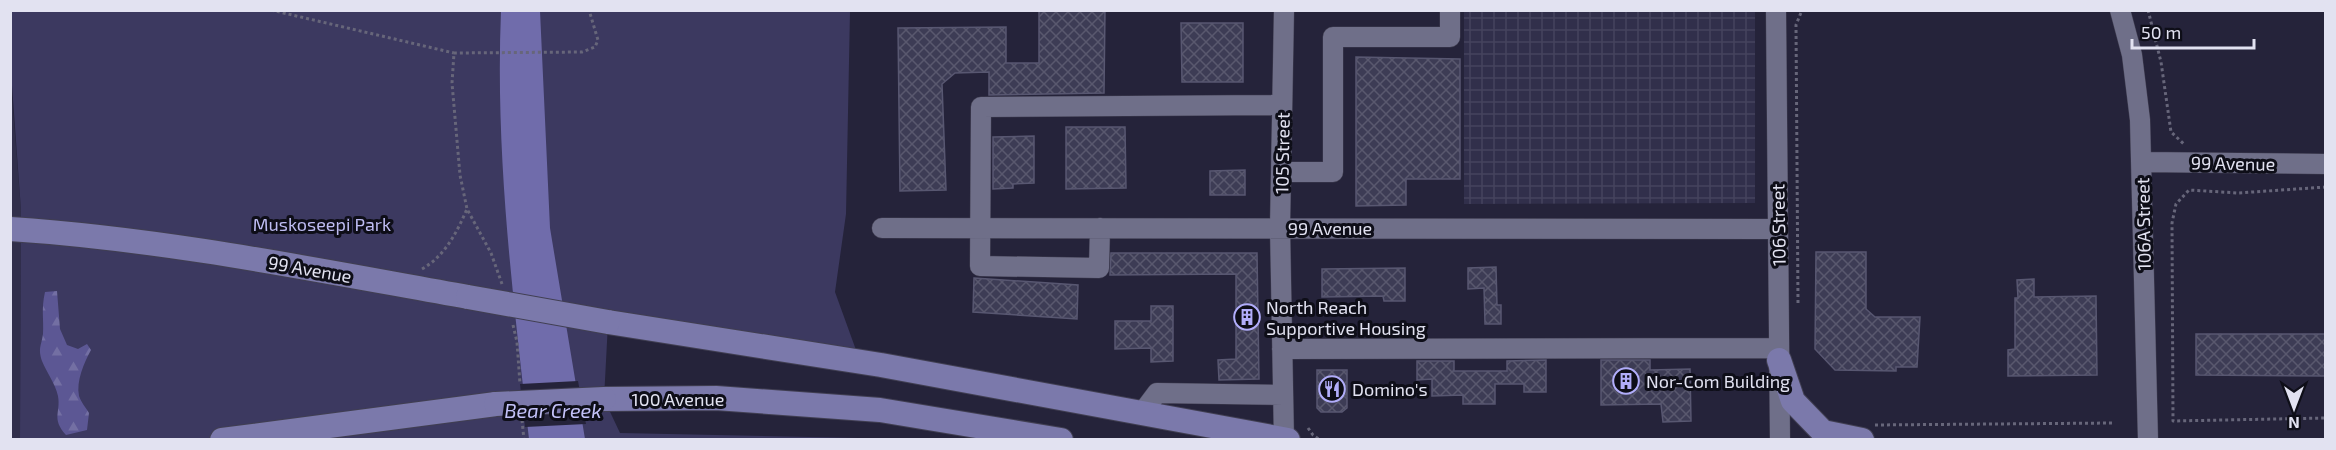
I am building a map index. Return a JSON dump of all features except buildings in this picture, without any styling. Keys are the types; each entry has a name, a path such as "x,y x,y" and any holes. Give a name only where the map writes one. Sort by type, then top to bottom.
{"main road":[{"name":"99 Avenue","path":"10,229 218,252 608,322 881,365 1142,413"},
{"path":"1779,354 1793,401 1823,432 1868,432"},
{"name":"100 Avenue","path":"222,440 496,404 604,399 716,398 880,410 1061,440"},
{"path":"1142,413 1291,436"}],"street":[{"name":"105 Street","path":"1284,10 1280,228 1283,395 1291,436"},
{"path":"1281,172 1333,172 1333,37 1450,37 1450,10"},
{"name":"106 Street","path":"1776,10 1780,440"},
{"name":"106A Street","path":"2120,10 2132,55 2140,120 2148,440"},
{"path":"1100,228 1099,268 980,266 981,107 1282,105"},
{"name":"99 Avenue","path":"2141,162 2325,164"},
{"name":"99 Avenue","path":"882,228 1778,229"},
{"path":"1282,349 1779,354"},
{"path":"1142,413 1156,393 1283,395"}],"path":[{"path":"271,10 454,53 485,54 582,52 595,47 598,40 589,10"},
{"path":"1798,304 1796,25 1802,10"},
{"path":"2148,10 2161,62 2170,132 2188,148"},
{"path":"454,53 453,95 460,175 467,209 491,254 504,291"},
{"path":"2325,187 2238,193 2189,190 2176,204 2172,223 2173,421 2325,418"},
{"path":"420,270 454,239 467,209"},
{"path":"512,322 517,342 520,386"},
{"path":"522,419 524,440"},
{"path":"1868,432 2113,423"},
{"path":"1291,436 1313,435 1320,440"}],"shaded area":[{"path":"1464,11 1755,11 1755,203 1464,204"},
{"path":"10,72 21,210 20,440 10,439"}],"green space":[{"name":"Muskoseepi Park","path":"10,11 850,11 846,214 835,292 856,350 608,323 604,399 620,433 908,439 20,439 21,210 11,72"},
{"path":"57,291 60,329 67,345 78,349 87,344 91,350 83,366 79,384 79,396 89,413 87,430 66,435 58,420 57,391 40,353 45,292"}],"water":[{"name":"Bear Creek","path":"501,11 540,11 550,228 585,439 529,439 503,172"}],"pier":[{"path":"578,381 586,424 525,427 520,384"}],"place":[{"name":"North Reach Supportive Housing","path":"1247,317"},
{"name":"Nor-Com Building","path":"1626,381"},
{"name":"Domino's","path":"1332,389"}]}
